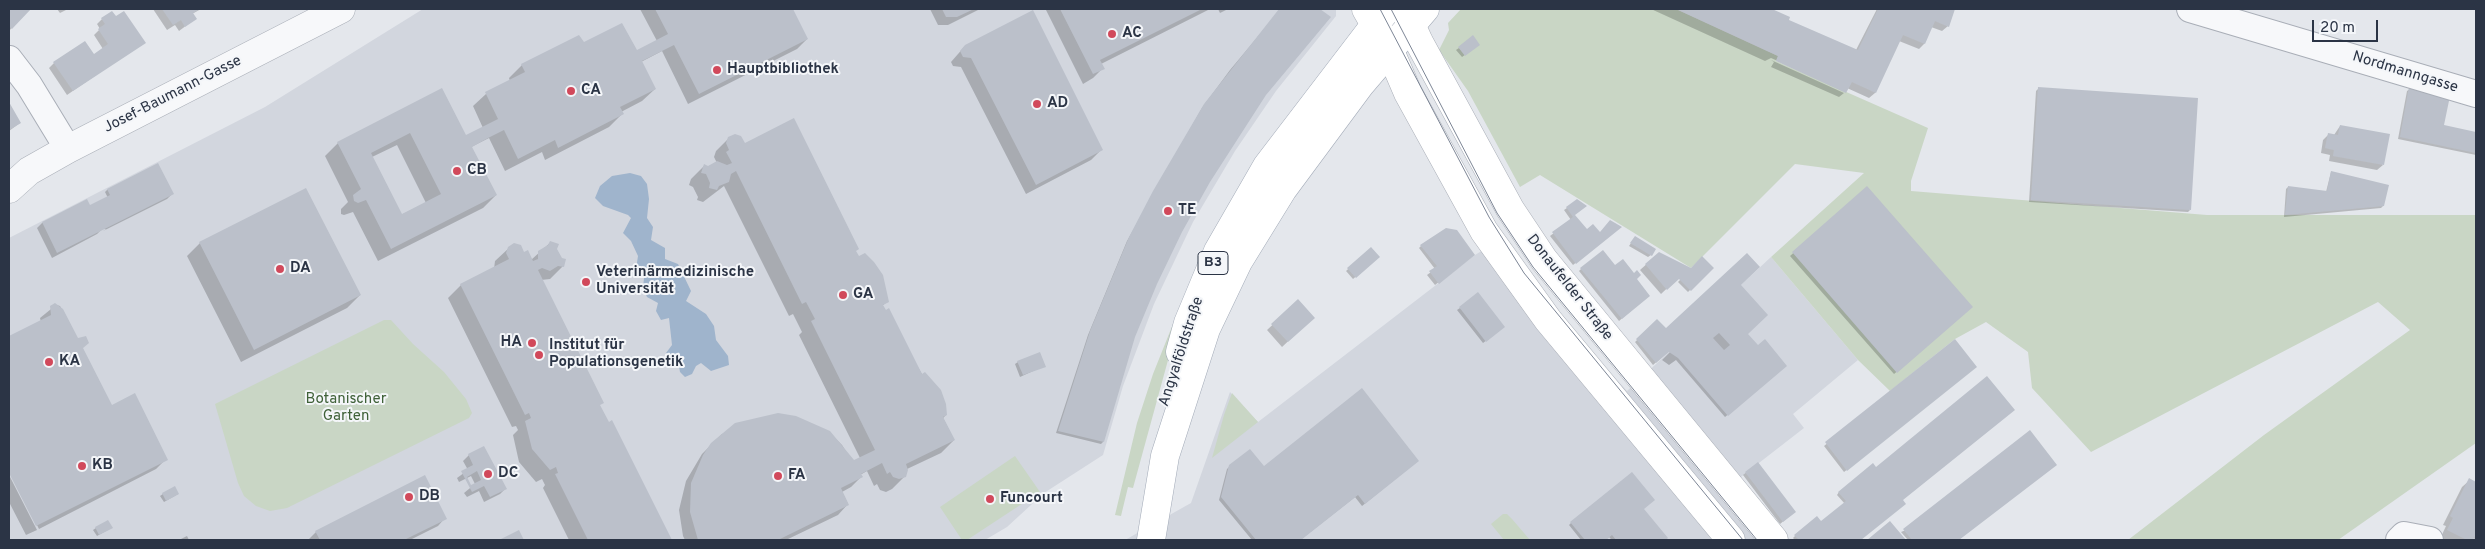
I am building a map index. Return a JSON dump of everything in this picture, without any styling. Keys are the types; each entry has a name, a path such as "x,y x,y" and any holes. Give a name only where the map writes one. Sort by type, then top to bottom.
{"main road":[{"path":"1376,14 1408,93 1484,231 1548,320 1731,540"},
{"name":"Angyalföldstraße","path":"1134,540 1150,459 1188,323 1218,251 1267,166 1376,14"},
{"name":"B3","path":"1390,51 1414,14"},
{"name":"Donaufelder Straße","path":"1414,14 1510,209 1544,260 1774,540"},
{"name":"Angyalföldstraße","path":"1151,540 1165,456 1206,329 1238,262 1283,189 1352,95 1390,51"}],"street":[{"name":"Nordmanngasse","path":"2190,9 2476,94"},
{"name":"Josef-Baumann-Gasse","path":"9,189 29,171 68,149 334,11"},
{"path":"9,59 29,85 68,149"},
{"path":"2399,540 2404,535 2430,540"}],"shaded area":[{"name":"Veterinärmedizinische Universität","path":"423,9 1336,9 1336,16 1276,91 1235,151 1193,222 1154,304 1123,386 1103,455 1044,493 1007,527 985,540 9,540 9,238 265,107"},
{"path":"1493,244 1627,391 1771,257 1858,360 1793,414 1804,428 1737,480 1784,540 1125,540 1191,503 1230,392 1258,422 1475,255"}],"green space":[{"path":"1461,9 1676,9 1778,56 1776,61 1928,128 1911,181 1911,191 2207,215 2476,215 2476,443 2338,540 2128,540 2264,435 2410,330 2378,302 2091,452 2032,388 2028,352 1986,322 1955,339 1890,391 1858,360 1771,257 1864,173 1795,164 1691,268 1540,175 1520,187 1468,91 1439,50 1449,30 1448,23"},
{"path":"1175,319 1179,320 1133,488 1128,487 1121,516 1115,515 1137,423 1153,374"},
{"name":"Botanischer Garten","path":"384,320 391,320 413,344 444,372 466,399 472,413 469,418 287,508 270,511 256,506 244,496 238,483 215,404"},
{"path":"1232,393 1258,422 1212,458 1224,415"},
{"name":"Funcourt","path":"1015,456 1040,492 967,540 962,540 940,507"},
{"path":"1503,514 1507,514 1530,540 1504,540 1491,524"}],"water":[{"path":"630,173 641,176 647,184 649,199 647,218 653,227 651,240 665,248 665,259 678,264 691,291 686,301 706,314 714,326 716,340 728,356 729,365 711,371 701,363 696,366 692,374 685,377 680,372 678,361 666,353 672,345 669,318 661,320 656,311 658,303 647,297 643,288 644,278 636,269 638,256 631,241 623,233 631,218 628,215 603,206 595,198 600,186 612,176"}],"building":[{"path":"9,9 31,9 12,29 9,26"},
{"path":"162,9 200,9 193,13 197,19 185,27 181,20 173,25"},
{"path":"655,9 793,9 808,39 699,94 674,45 642,61 656,89 620,107 624,114 558,148 555,140 518,159 504,130 488,138 472,147 497,195 391,249 366,200 358,203 354,201 353,195 361,189 337,142 442,88 466,135 498,119 485,92 525,72 521,64 579,35 584,42 622,23 637,50 668,34","holes":["410,133 441,194 402,214 371,153"]},
{"path":"942,9 974,9 957,17 946,17"},
{"name":"AC","path":"1060,9 1202,9 1100,60 1105,69 1093,74"},
{"name":"TE","path":"1279,9 1320,9 1331,17 1266,95 1210,182 1182,232 1157,284 1135,337 1104,442 1058,431 1090,331 1129,237 1153,191 1204,104"},
{"path":"1676,9 1772,9 1790,17 1789,20 1858,50 1878,9 1955,9 1949,27 1935,21 1925,44 1903,35 1876,93 1852,82 1846,93 1776,61 1778,56"},
{"name":"AD","path":"1033,10 1103,150 1036,185 971,58 963,57 960,51 965,45"},
{"path":"112,11 116,16 124,11 146,43 73,91 53,62 85,41 94,54 108,44 98,29 105,24 101,18"},
{"path":"1473,35 1480,45 1465,56 1458,47"},
{"path":"2038,87 2198,98 2191,210 2031,200"},
{"path":"2409,87 2450,96 2444,125 2476,132 2476,153 2400,137"},
{"path":"9,102 21,123 9,130"},
{"name":"GA","path":"794,118 859,249 856,251 859,256 865,253 883,275 889,302 883,305 886,310 889,308 922,374 925,372 941,390 946,404 947,415 943,417 955,440 906,464 908,470 906,477 899,479 893,477 890,472 887,474 882,463 861,474 863,477 841,488 849,505 778,540 698,540 690,512 691,483 703,455 711,443 735,423 778,413 796,416 830,431 854,460 875,450 811,321 815,319 806,302 802,304 736,171 731,174 729,182 719,186 717,190 709,188 710,183 706,174 701,173 704,164 708,166 717,161 727,165 732,163 726,152 729,150 726,143 728,137 735,134 741,136 745,143"},
{"path":"2340,125 2390,134 2384,165 2333,156 2334,150 2325,148 2328,133 2338,135"},
{"path":"158,163 174,194 57,253 42,222 87,199 90,205 110,195 107,189"},
{"path":"2331,171 2389,185 2384,206 2285,215 2288,186 2327,191"},
{"path":"1867,186 1973,307 1897,373 1792,252"},
{"name":"DA","path":"306,188 361,295 254,350 199,242"},
{"path":"1577,199 1587,206 1575,215 1587,229 1593,224 1600,232 1610,220 1622,227 1576,264 1552,232 1573,217 1566,207"},
{"path":"1446,228 1457,230 1475,255 1439,284 1429,271 1437,266 1420,245"},
{"path":"1635,236 1656,249 1652,256 1630,243"},
{"name":"HA","path":"550,241 559,244 557,249 562,258 566,259 564,267 558,266 550,271 542,268 538,270 604,403 600,405 609,422 612,420 672,540 588,540 555,474 558,473 556,467 550,470 532,449 525,421 531,418 529,413 525,415 460,284 509,259 506,253 508,247 514,243 521,245 524,252 528,250 533,261 538,259 538,251 548,245"},
{"path":"1371,247 1380,257 1356,278 1347,268"},
{"path":"1603,250 1615,265 1623,259 1634,273 1637,270 1641,275 1637,279 1650,296 1622,319 1580,268"},
{"path":"1659,252 1691,268 1702,256 1714,268 1691,291 1679,279 1667,290 1645,264"},
{"path":"1747,253 1760,267 1741,285 1768,315 1748,334 1758,345 1765,339 1787,366 1728,416 1678,358 1669,352 1656,363 1636,339 1657,319 1666,328","holes":["1719,333 1730,345 1724,350 1713,338"]},
{"path":"1478,292 1505,327 1486,342 1459,307"},
{"path":"1298,299 1315,318 1288,342 1271,324"},
{"path":"55,303 63,309 78,338 86,336 89,343 83,348 112,405 135,393 168,460 36,526 9,473 9,336 51,315 50,306"},
{"path":"1955,339 1977,367 1847,471 1825,442"},
{"path":"1040,352 1046,367 1023,375 1017,361"},
{"path":"1987,376 2015,410 1903,500 1906,504 1861,540 1799,540 1794,535 1817,516 1821,521 1846,501 1838,492 1873,463 1876,467"},
{"path":"1362,388 1419,461 1365,504 1358,495 1301,540 1256,540 1221,497 1229,465 1250,449 1264,466"},
{"path":"2030,430 2057,465 1959,540 1912,540 1903,529"},
{"name":"DC","path":"484,446 507,489 490,497 484,486 472,492 461,471 473,465 468,454","holes":["477,471 481,480 471,485 467,477"]},
{"path":"1758,462 1796,512 1783,522 1745,472"},
{"path":"1632,472 1655,500 1644,509 1668,538 1666,540 1616,540 1612,535 1606,540 1585,540 1570,522"},
{"name":"DB","path":"425,475 447,519 404,540 320,540 315,531"},
{"path":"2469,478 2476,482 2476,534 2473,540 2467,540 2447,530 2453,518 2450,516"},
{"path":"175,486 179,494 166,501 162,493"},
{"path":"108,520 113,528 99,535 95,527"},
{"path":"1890,521 1906,540 1867,540"},
{"path":"519,530 524,540 499,540"}],"tram line":[{"path":"1380,9 1489,217 1524,273 1743,540"},
{"path":"1391,9 1497,213 1533,267 1757,540"}],"place":[{"name":"AC","path":"1112,34"},
{"name":"Hauptbibliothek","path":"717,70"},
{"name":"CA","path":"571,91"},
{"name":"AD","path":"1037,104"},
{"name":"CB","path":"457,171"},
{"name":"TE","path":"1168,211"},
{"name":"DA","path":"280,269"},
{"name":"Veterinärmedizinische Universität","path":"586,282"},
{"name":"GA","path":"843,295"},
{"name":"HA","path":"532,343"},
{"name":"Institut für Populationsgenetik","path":"539,355"},
{"name":"KA","path":"49,362"},
{"name":"KB","path":"82,466"},
{"name":"DC","path":"488,474"},
{"name":"FA","path":"778,476"},
{"name":"DB","path":"409,497"},
{"name":"Funcourt","path":"990,499"}]}
